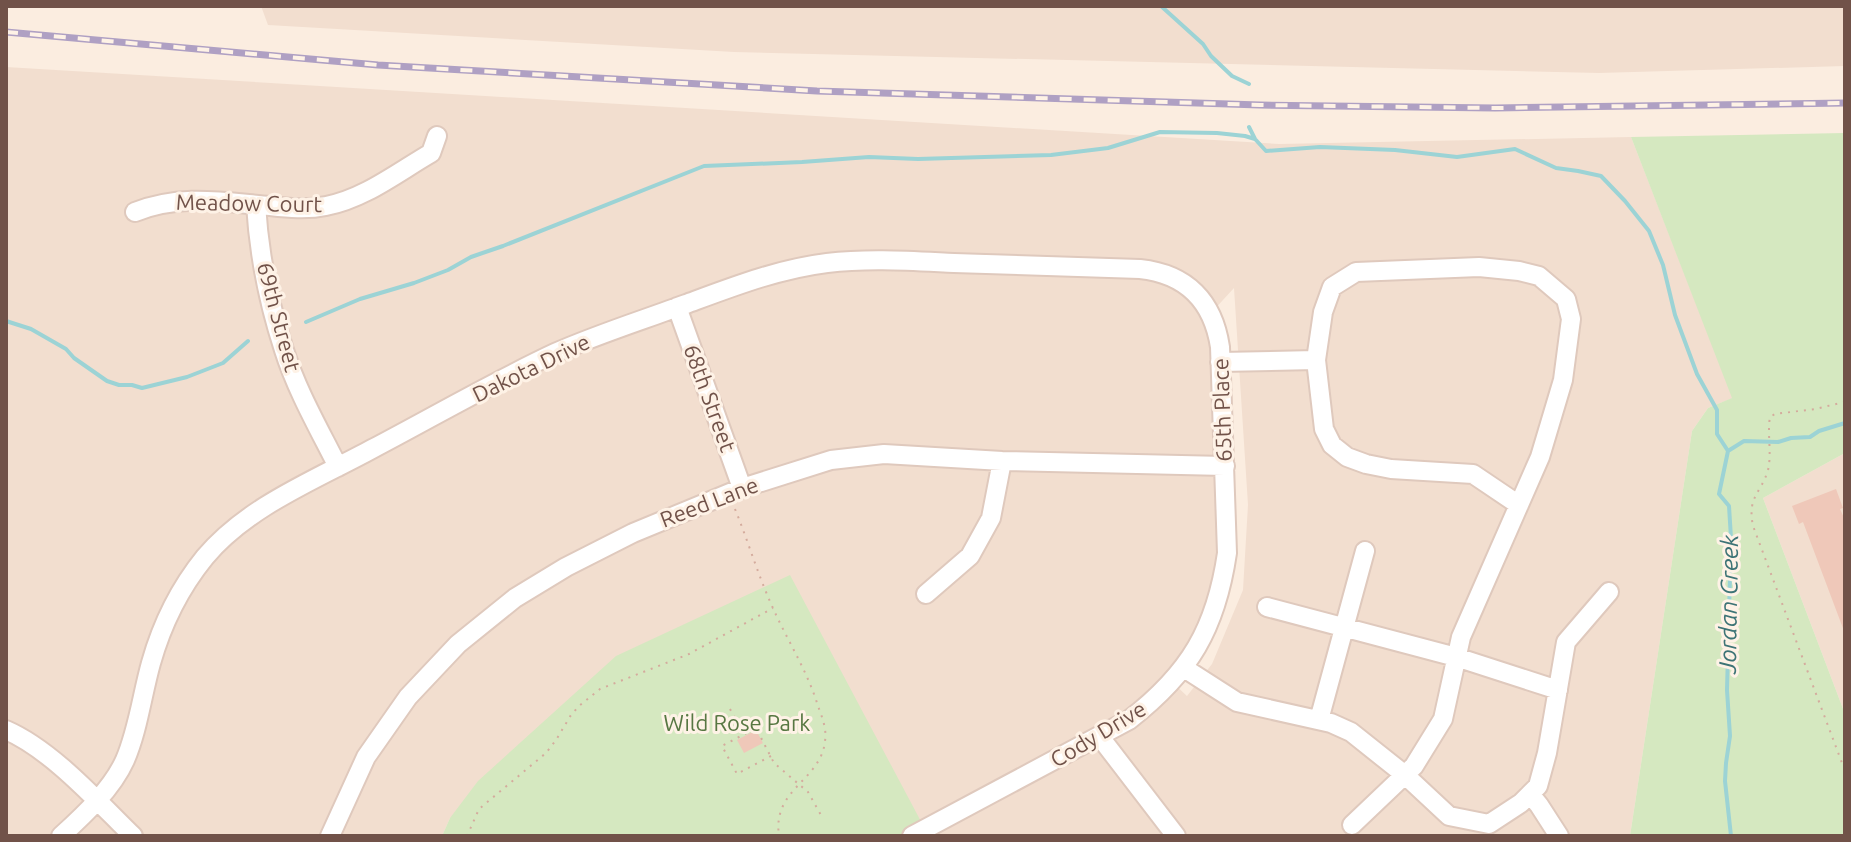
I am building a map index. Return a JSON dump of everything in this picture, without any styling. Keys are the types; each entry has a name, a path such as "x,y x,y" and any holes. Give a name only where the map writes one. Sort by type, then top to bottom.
{"street":[{"name":"Meadow Court","path":"135,212 166,202 187,200 309,208 327,206 347,200 431,153 437,136"},
{"name":"69th Street","path":"256,205 270,301 284,351 338,467"},
{"name":"Dakota Drive","path":"61,836 114,778 125,760 151,662 173,604 188,580 229,533 272,502 516,372 559,352 759,278 827,263 863,260 1144,269 1176,278 1201,298"},
{"path":"1352,825 1414,766 1443,719 1461,637 1519,505 1540,457 1563,380 1571,319 1566,299 1539,276 1519,271 1479,267 1356,272 1332,287 1323,312 1316,360 1324,429 1332,445 1347,457 1366,464 1391,469 1473,474 1519,505"},
{"name":"65th Place","path":"1201,298 1211,313 1217,331 1227,526"},
{"name":"68th Street","path":"677,307 738,496"},
{"path":"1220,362 1316,360"},
{"name":"Reed Lane","path":"330,836 366,757 408,697 458,644 515,598 566,567 633,533 831,460 884,454 1002,461 1225,466"},
{"path":"926,594 970,556 991,518 1002,461"},
{"name":"Cody Drive","path":"912,836 1100,737 1149,705 1184,668 1204,636 1223,582 1227,526"},
{"path":"1319,720 1365,551"},
{"path":"1184,668 1237,702 1331,723 1351,732 1405,775 1449,816 1489,824 1521,803 1538,786 1547,753 1566,642 1609,592"},
{"path":"1267,607 1456,657 1558,690"},
{"path":"6,730 36,747 133,836"},
{"path":"1100,737 1176,836"},
{"path":"1530,794 1559,836"}],"path":[{"path":"1845,402 1770,417 1768,471 1751,504 1753,526 1845,771"},
{"path":"738,496 773,608 808,678 826,739 819,762 783,805 779,816 779,836"},
{"path":"467,836 479,809 546,753 571,715 600,689 689,654 773,608"},
{"path":"730,709 744,735"},
{"path":"771,756 737,774 722,746 756,728 771,756 774,763 808,792 822,817"}],"shaded area":[{"path":"261,6 1845,6 1845,66 1599,73 734,52 268,25"},
{"path":"6,67 1279,144 1631,137 1733,398 1708,408 1692,431 1630,836 912,836 450,818 442,836 6,836","holes":["1234,288 1248,505 1243,590 1212,664 1187,696 1172,682 1184,668 1227,553 1211,313"]},
{"path":"1845,453 1845,714 1763,498"}],"green space":[{"path":"1845,133 1845,453 1763,498 1845,714 1845,836 1630,836 1692,431 1708,408 1732,398 1631,137"},
{"name":"Wild Rose Park","path":"790,575 925,829 912,836 442,836 450,818 478,781 616,656"}],"building":[{"path":"1836,489 1845,520 1844,631 1803,522 1799,524 1792,506"},
{"path":"756,730 763,743 744,753 737,740"}],"waterway":[{"path":"1161,6 1203,44 1232,76 1249,84"},
{"path":"1249,127 1266,151 1320,147 1395,150 1457,157 1515,149 1556,168 1601,176 1649,231 1663,265 1675,315 1697,374 1717,410 1717,434 1728,451"},
{"path":"306,322 360,299 448,270 471,257 704,166 869,157 918,159 1051,155 1108,148 1160,132 1217,133 1255,139"},
{"path":"6,321 31,329 66,349 107,381 142,388 187,377 223,363 248,341"},
{"name":"Jordan Creek","path":"1731,836 1725,781 1730,736 1727,690 1731,538 1729,506 1719,494 1728,451 1744,441 1778,442 1810,437 1845,423"}],"railway":[{"path":"6,32 378,65 817,91 1260,105 1495,108 1845,103"}]}
